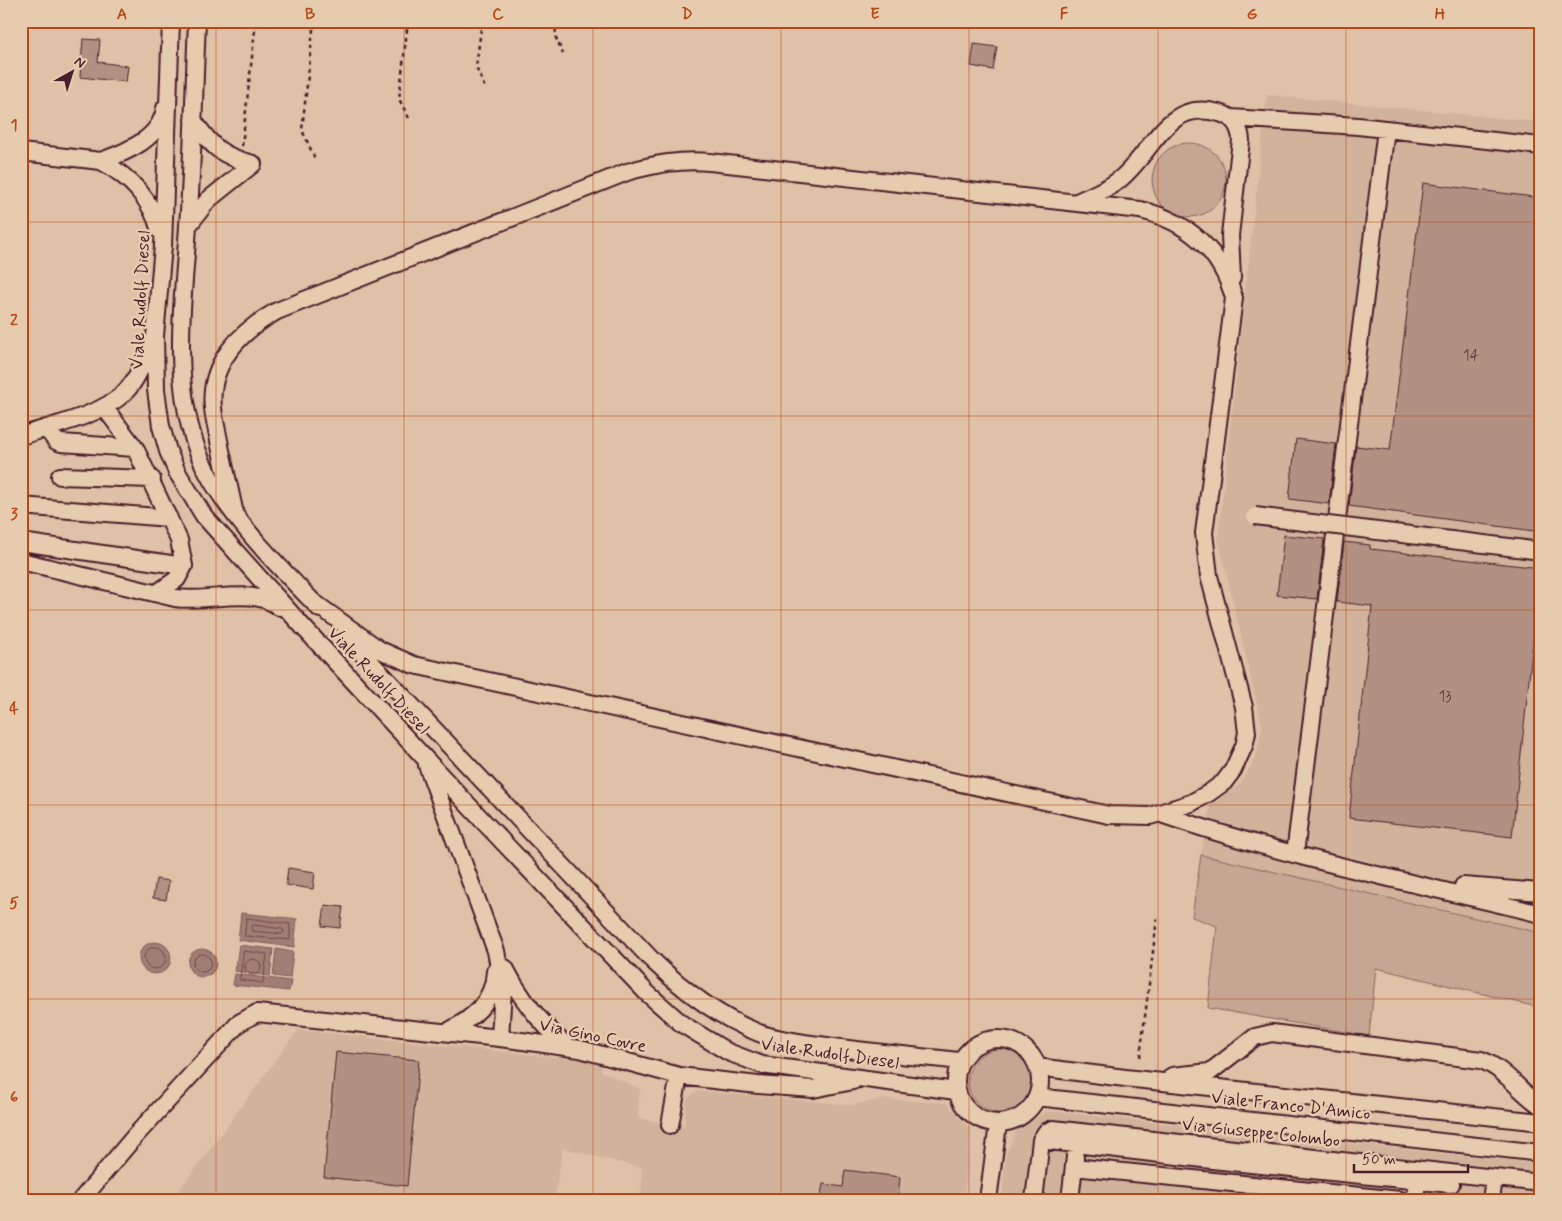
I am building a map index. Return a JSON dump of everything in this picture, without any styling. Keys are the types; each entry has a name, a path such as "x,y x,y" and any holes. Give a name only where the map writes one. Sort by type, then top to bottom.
{"street":[{"name":"Viale Rudolf Diesel","path":"171,21 163,246 155,336 158,409 166,444 177,472 213,527 424,758 647,993 687,1027 728,1052 762,1065 956,1091"},
{"name":"Viale Rudolf Diesel","path":"197,21 188,226 182,306 183,394 190,427 201,459 214,485 234,514 312,601 652,960 692,996 734,1021 776,1038 854,1051 960,1061"},
{"path":"101,161 136,147 164,120 170,73"},
{"path":"1079,202 1119,180 1171,121 1182,113 1212,111 1231,118 1386,129 1541,146"},
{"path":"312,601 380,650 414,665 1109,815 1136,817 1162,814 1209,794 1224,782 1240,757 1247,733 1244,707 1209,576 1204,533 1234,298 1229,246 1241,140 1238,127 1231,118"},
{"path":"188,226 213,195 253,164 240,161 215,149 193,120"},
{"path":"1295,854 1386,129"},
{"path":"21,152 101,161 123,175 144,195 156,218 163,246"},
{"path":"234,514 212,398 214,378 223,359 248,330 277,311 627,172 668,162 698,161 1140,210 1176,222 1191,232 1216,258 1229,280 1234,298"},
{"path":"21,436 104,408 129,388 155,336"},
{"path":"104,408 135,448 152,480 179,540 184,566 177,579 157,593"},
{"path":"46,428 56,441 61,443 135,448"},
{"path":"60,476 152,480"},
{"path":"21,506 169,518"},
{"path":"1254,516 1541,551"},
{"path":"21,542 184,566"},
{"path":"21,561 195,600 259,596 272,602 304,628"},
{"path":"424,758 496,951 516,990 541,1023 568,1047"},
{"path":"1162,814 1208,830 1295,854 1541,914"},
{"path":"1414,883 1541,892"},
{"path":"447,1032 472,1016 489,998 495,982 496,951"},
{"path":"496,951 503,989 500,1038"},
{"name":"Via Gino Covre","path":"81,1200 182,1085 244,1019 264,1013 568,1047 679,1076 803,1090 863,1079"},
{"path":"1125,1078 1210,1072 1255,1037 1272,1033 1481,1060 1493,1065 1518,1089 1541,1106"},
{"path":"993,1039 1007,1040 1020,1046 1030,1055 1037,1067 1040,1087 1031,1108 1022,1116 998,1124 984,1122 972,1115 962,1104 956,1091 955,1081 960,1061 969,1050 980,1043 993,1039"},
{"name":"Viale Franco D'Amico","path":"1037,1067 1541,1122"},
{"path":"670,1125 679,1076"},
{"name":"Viale Franco D'Amico","path":"1037,1097 1541,1152"},
{"path":"988,1200 998,1124"},
{"name":"Via Giuseppe Colombo","path":"1418,1175 1212,1160 1041,1140 1046,1132 1056,1129 1418,1175 1492,1188 1541,1193"},
{"path":"1034,1200 1041,1140"},
{"path":"1070,1200 1076,1144"},
{"path":"1211,1182 1212,1160"},
{"path":"1074,1167 1400,1200"},
{"path":"1415,1200 1418,1175"},
{"name":"Via Giuseppe Colombo","path":"1492,1188 1541,1183"}],"path":[{"path":"240,161 256,21"},
{"path":"314,21 302,130 316,161"},
{"path":"408,21 399,99 410,120"},
{"path":"482,21 476,67 486,88"},
{"path":"557,21 555,36 564,54"},
{"path":"1140,1057 1157,919"}],"shaded area":[{"path":"1267,95 1541,122 1541,932 1201,855 1210,806 1241,783 1256,757 1262,726 1218,538"},
{"path":"1189,143 1203,146 1215,154 1223,166 1226,180 1223,194 1215,206 1203,214 1189,217 1175,214 1163,206 1155,194 1152,180 1155,166 1163,154 1175,146"},
{"path":"1201,855 1541,933 1541,1008 1376,968 1369,1036 1208,1008 1217,926 1192,917"},
{"path":"298,1030 602,1062 601,1071 640,1089 638,1118 684,1127 687,1099 697,1091 852,1105 884,1099 946,1103 971,1130 964,1200 641,1200 642,1168 563,1148 554,1200 172,1200"},
{"path":"1000,1049 1018,1055 1026,1063 1032,1081 1026,1099 1018,1107 1000,1113 982,1107 974,1099 968,1081 974,1063 982,1055"},
{"path":"1048,1111 1541,1164 1541,1200 1002,1200 1006,1154 1017,1130"}],"water":[{"path":"241,913 297,919 294,947 238,940"},
{"path":"155,942 161,943 166,947 170,952 170,964 166,969 161,973 155,974 149,973 144,969 140,964 139,958 140,952 144,947 149,943"},
{"path":"239,945 273,949 270,976 235,971"},
{"path":"202,949 212,953 216,963 212,973 202,977 192,973 188,963 192,953"},
{"path":"276,949 293,952 290,978 273,976"},
{"path":"235,974 291,981 289,991 233,985"}],"building":[{"path":"83,39 100,40 98,62 128,66 126,82 80,77"},
{"path":"974,44 997,47 993,70 971,66"},
{"path":"1423,183 1541,198 1541,532 1349,506 1356,446 1390,450"},
{"path":"1296,439 1336,444 1329,504 1289,499"},
{"path":"1284,535 1324,539 1317,599 1277,595"},
{"path":"1344,542 1370,545 1370,549 1541,568 1512,837 1349,818 1372,606 1337,602"},
{"path":"288,868 315,872 313,889 286,885"},
{"path":"156,879 169,881 166,900 153,898"},
{"path":"325,905 343,907 340,928 322,926"},
{"path":"336,1052 419,1060 407,1186 324,1177"},
{"path":"845,1170 900,1177 898,1200 847,1197 846,1200 820,1200 823,1184 843,1187"}]}
